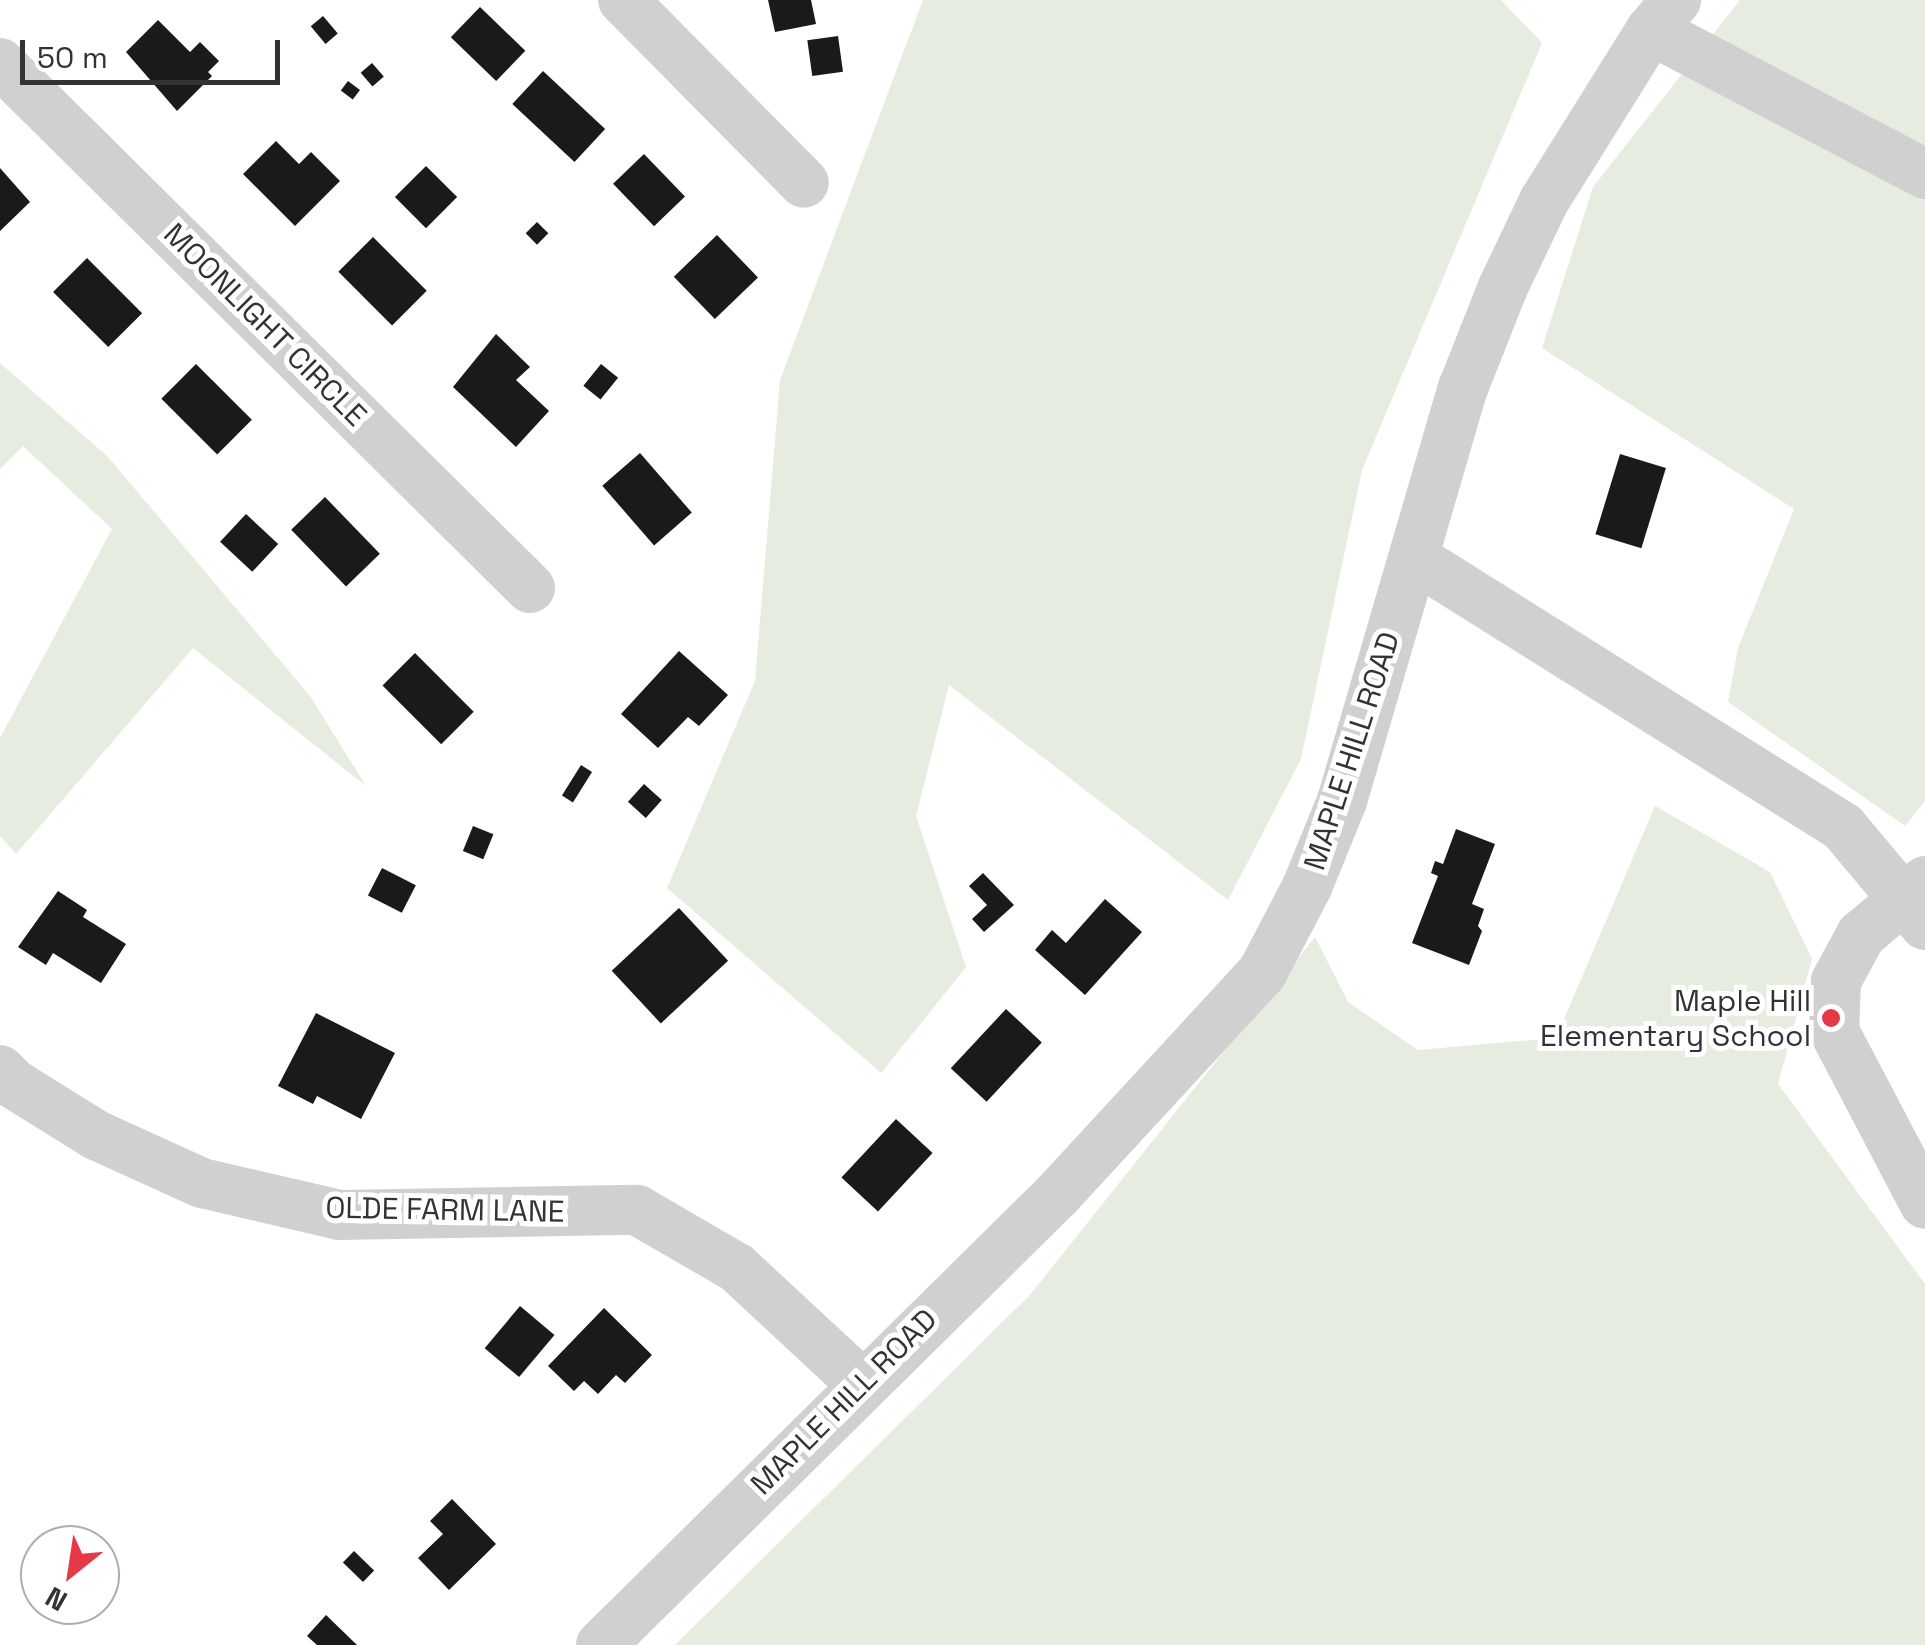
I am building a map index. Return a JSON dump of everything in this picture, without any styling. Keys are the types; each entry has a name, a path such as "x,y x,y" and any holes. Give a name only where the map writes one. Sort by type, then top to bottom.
{"street":[{"path":"630,2 804,182"},
{"path":"1664,15 1925,174"},
{"name":"MAPLE HILL ROAD","path":"600,1645 1057,1195 1262,973 1307,887 1342,801 1464,388 1503,287 1544,200 1664,15"},
{"name":"MOONLIGHT CIRCLE","path":"0,63 530,588"},
{"path":"1414,558 1842,827 1918,901 1861,935 1836,980 1834,1031 1925,1204"},
{"name":"OLDE FARM LANE","path":"0,1070 14,1084 96,1134 202,1183 339,1214 637,1210 737,1268 862,1384"}],"shaded area":[{"path":"923,0 1501,0 1542,43 1362,470 1301,759 1228,900 949,685 916,816 966,967 881,1073 667,888 755,681 780,380"},
{"path":"1740,0 1925,0 1925,801 1905,826 1728,702 1738,648 1794,509 1542,348 1593,187"},
{"path":"0,363 108,457 310,696 366,786 193,648 16,854 0,836 0,738 112,529 23,446 0,469"},
{"path":"1655,806 1770,872 1812,959 1778,1084 1925,1284 1925,1645 675,1645 1030,1295 1315,937 1348,1002 1418,1050 1556,1038"}],"building":[{"path":"768,0 811,0 816,24 775,32"},
{"path":"480,7 525,51 496,81 451,37"},
{"path":"323,16 338,34 326,44 311,26"},
{"path":"158,20 190,52 200,42 219,61 208,72 212,76 177,111 126,52"},
{"path":"838,36 843,72 812,76 807,40"},
{"path":"372,63 384,77 372,86 361,73"},
{"path":"543,71 605,129 574,162 512,104"},
{"path":"348,81 360,90 353,100 341,91"},
{"path":"276,141 299,164 311,152 340,181 295,226 243,174"},
{"path":"644,154 685,196 654,226 613,184"},
{"path":"426,166 457,197 426,228 395,197"},
{"path":"0,168 30,202 0,231"},
{"path":"537,222 548,233 537,245 526,233"},
{"path":"717,235 758,277 715,319 674,277"},
{"path":"373,237 427,291 392,325 338,272"},
{"path":"87,258 142,313 108,347 53,292"},
{"path":"496,334 530,367 516,380 549,411 516,447 453,387"},
{"path":"196,364 252,420 217,455 161,399"},
{"path":"601,364 618,378 600,400 583,386"},
{"path":"640,453 692,513 654,545 602,486"},
{"path":"1620,454 1666,468 1641,548 1595,534"},
{"path":"325,497 380,554 346,586 291,530"},
{"path":"246,514 278,544 252,572 220,542"},
{"path":"679,651 728,695 699,726 688,717 658,748 621,714"},
{"path":"415,653 474,712 441,744 382,686"},
{"path":"581,765 592,772 573,802 562,796"},
{"path":"644,784 662,800 646,818 628,802"},
{"path":"473,826 493,834 483,859 463,851"},
{"path":"1456,829 1495,844 1472,904 1484,909 1478,926 1482,931 1469,965 1412,943 1438,876 1431,873 1435,861 1443,864"},
{"path":"382,868 416,885 402,913 368,896"},
{"path":"983,873 1014,905 984,932 972,919 987,905 969,886"},
{"path":"58,891 87,910 83,917 126,944 101,983 53,953 46,965 18,947"},
{"path":"1105,899 1142,932 1085,995 1035,950 1052,930 1066,943"},
{"path":"679,908 728,961 661,1023 612,971"},
{"path":"1006,1009 1042,1042 987,1102 951,1068"},
{"path":"316,1013 395,1053 361,1119 317,1096 313,1104 278,1086"},
{"path":"896,1119 933,1153 878,1212 841,1178"},
{"path":"520,1306 554,1335 519,1377 485,1348"},
{"path":"604,1308 652,1355 625,1383 616,1375 598,1394 584,1381 574,1391 548,1366"},
{"path":"452,1499 496,1544 449,1590 418,1558 443,1534 430,1521"},
{"path":"354,1551 374,1570 363,1582 343,1563"},
{"path":"326,1615 357,1645 317,1645 307,1636"}],"place":[{"name":"Maple Hill Elementary School","path":"1831,1018"}]}
